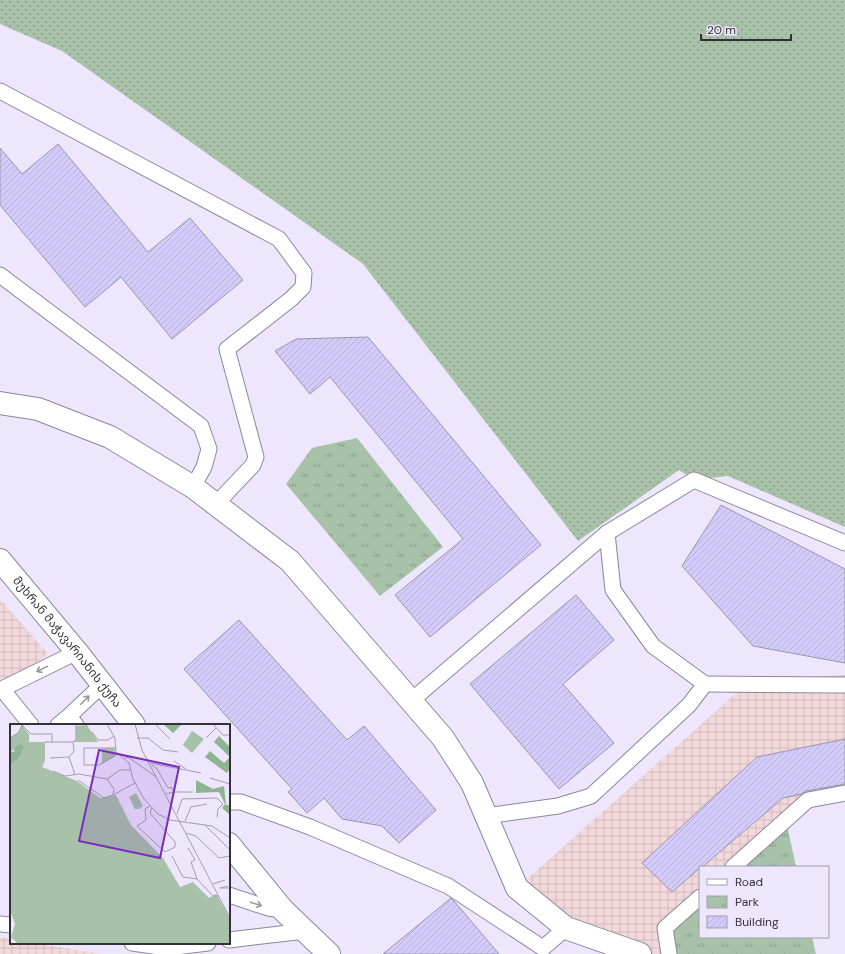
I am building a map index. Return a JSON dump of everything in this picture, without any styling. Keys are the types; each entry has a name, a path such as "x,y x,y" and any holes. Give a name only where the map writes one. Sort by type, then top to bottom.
{"street":[{"path":"0,403 38,409 110,437 193,487 290,561 412,700 443,738 472,783 518,888 566,928 640,954"},
{"name":"მუხრან მაჭავარიანის ქუჩა","path":"0,560 77,652 133,724"},
{"path":"230,845 283,910 329,954"}],"lane":[{"path":"0,91 279,239 304,273 303,287 291,299 227,349 256,457 254,465 216,504"},
{"path":"0,275 201,426 209,449 204,467 193,487"},
{"path":"412,700 607,533 694,480 845,543"},
{"path":"607,533 613,590 653,646 705,684 845,685"},
{"path":"30,724 1,689 77,652"},
{"path":"486,816 558,806 591,796 689,705 705,684"},
{"path":"68,722 102,685"},
{"path":"735,866 808,800 845,793"},
{"path":"230,802 247,804 310,827 448,886 543,948 566,928"},
{"path":"230,895 268,908 283,910"},
{"path":"670,954 665,928 699,898"},
{"path":"0,924 10,925"},
{"path":"230,940 306,931"},
{"path":"139,944 167,948 200,944"}],"shaded area":[{"path":"0,599 48,654 20,674 0,679"},
{"path":"845,675 845,793 808,800 734,866 699,866 699,899 669,954 640,954 566,928 517,888 750,681"},
{"path":"0,937 10,939 10,944 40,944 101,954 0,954"}],"green space":[{"path":"0,0 845,0 845,527 728,476 694,480 679,470 578,541 363,264 62,51 0,24"},
{"path":"357,438 443,547 380,596 286,484 312,448"},
{"path":"786,820 796,866 734,866"},
{"path":"699,898 699,938 812,938 816,954 669,954 665,928"}],"building":[{"path":"58,144 148,252 190,218 243,280 172,339 121,277 85,307 0,205 0,148 22,174"},
{"path":"368,337 541,545 430,637 395,595 463,539 330,377 310,394 275,351 296,339"},
{"path":"721,505 845,569 845,663 753,646 682,566"},
{"path":"576,595 614,640 563,684 614,743 559,789 470,684"},
{"path":"239,620 347,740 364,726 436,810 399,843 382,826 342,819 324,798 307,813 288,792 292,789 184,669"},
{"path":"845,739 845,784 806,791 801,794 783,798 703,866 699,866 699,869 672,892 642,863 757,757"},
{"path":"451,898 499,954 383,954"}]}
